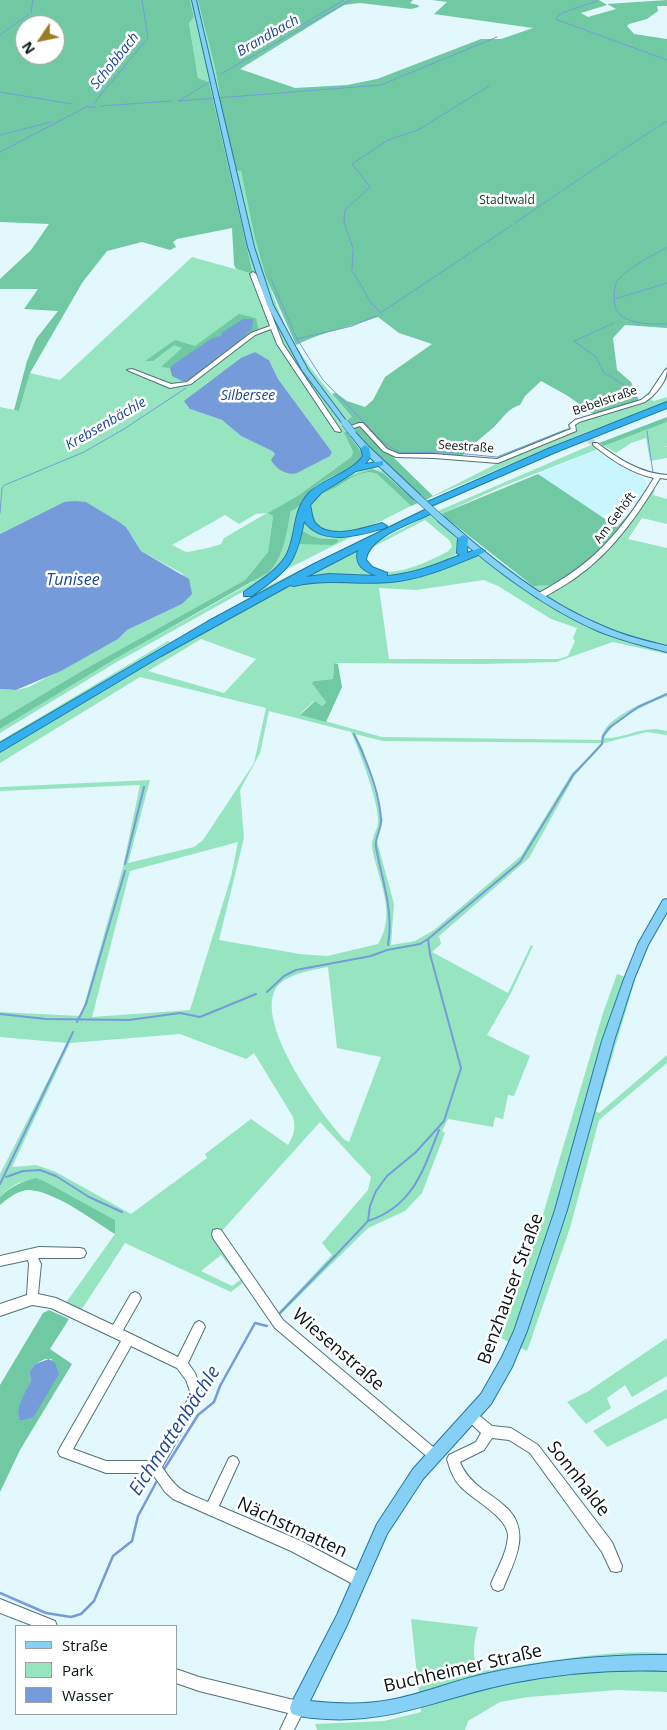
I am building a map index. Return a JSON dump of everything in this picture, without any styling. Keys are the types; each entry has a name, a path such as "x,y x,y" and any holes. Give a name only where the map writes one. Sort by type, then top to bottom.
{"highway":[{"path":"0,738 125,662 248,594 553,450 667,405"},
{"path":"429,508 667,411"},
{"path":"362,464 367,456 366,448"},
{"path":"248,594 279,570 290,558 295,544 300,514 325,485 362,464 378,461"},
{"path":"352,470 378,461"},
{"path":"306,505 307,519 313,526 322,531 346,534 383,529"},
{"path":"383,529 363,549 360,555 361,562 368,570 376,574 402,577"},
{"path":"0,748 163,650 383,529"},
{"path":"462,553 463,538"},
{"path":"265,593 317,578 338,576 383,579 402,577 477,549"},
{"path":"446,562 462,553 477,549"}],"main road":[{"path":"194,0 251,248 270,305 305,370 345,423 353,429 378,461 477,549 562,610 603,630 667,649"},
{"name":"Benzhauser Straße","path":"298,1708 338,1628 358,1579 382,1529 434,1455 471,1416 499,1379 520,1331 563,1202 608,1041 627,986 643,944 667,903"},
{"name":"Buchheimer Straße","path":"298,1708 349,1712 367,1711 390,1708 487,1680 539,1670 594,1663 667,1663"}],"street":[{"path":"253,274 272,327 298,372 338,431"},
{"path":"130,370 170,386 189,384 253,334 272,327"},
{"name":"Bebelstraße","path":"574,430 572,425 577,421 643,400 651,395 667,371"},
{"name":"Seestraße","path":"353,429 361,424 385,450 398,456 434,456 498,461 574,430"},
{"path":"574,430 581,434"},
{"path":"595,444 631,469 654,478 667,477"},
{"name":"Am Gehöft","path":"540,596 569,581 599,557 626,526 654,478"},
{"name":"Wiesenstraße","path":"216,1234 276,1320 434,1455"},
{"path":"0,1262 20,1256 32,1256 39,1252 80,1253"},
{"path":"32,1256 35,1264 32,1299"},
{"path":"115,1333 135,1298"},
{"path":"0,1310 32,1299 52,1302 181,1364 191,1377 197,1395 159,1473 106,1467 64,1452 128,1340"},
{"path":"181,1364 199,1327"},
{"path":"471,1416 489,1432 480,1446 453,1459 454,1469 462,1481 507,1518 512,1526 513,1540 498,1584"},
{"name":"Sonnhalde","path":"489,1432 511,1434 534,1449 607,1547 616,1566"},
{"name":"Nächstmatten","path":"211,1510 233,1462"},
{"name":"Nächstmatten","path":"159,1473 177,1495 296,1546 358,1579"},
{"path":"0,1606 48,1625"},
{"path":"178,1677 214,1688 298,1708 287,1730"}],"shaded area":[{"path":"596,450 626,469 643,477 648,487 639,501 600,517 538,474"}],"green space":[{"path":"0,0 190,0 194,17 189,23 198,78 209,82 253,274 236,269 234,265 232,228 177,239 173,242 176,247 170,250 142,242 107,251 82,283 30,373 19,411 14,410 27,361 36,339 58,311 24,309 38,289 0,289 0,279 31,250 49,224 0,222"},
{"path":"190,0 198,0 218,84 219,102 239,162 256,238 276,304 302,356 353,418 349,432 351,438 344,433 353,452 351,457 299,495 269,513 273,516 268,552 245,580 85,669 0,720 0,689 16,690 29,687 118,639 127,630 182,604 183,574 141,551 131,535 116,520 96,508 64,502 0,534 0,407 19,411 30,373 60,380 192,257 253,274 209,82 198,78 189,23 194,17","holes":["255,352 269,360 278,379 332,452 283,471 273,463 275,454 272,451 241,436 222,420 190,409","267,513 224,538 219,545 186,552 172,545 225,515 239,524 256,514"]},
{"name":"Stadtwald","path":"198,0 413,0 410,3 418,5 419,7 411,9 360,3 344,5 240,69 295,88 347,85 377,79 481,39 501,39 533,28 434,14 447,2 432,0 599,0 607,5 581,13 588,17 616,9 607,4 667,0 667,6 657,6 658,11 647,19 627,26 634,34 667,39 667,328 625,325 613,338 617,370 631,382 639,401 593,414 568,396 541,381 525,396 520,405 509,411 462,456 397,454 393,457 433,496 425,500 381,459 346,421 352,417 332,394 336,393 347,401 365,407 373,400 385,377 432,344 399,333 378,317 326,333 296,345 266,277 255,238 241,171 234,170 219,102 218,84"},
{"path":"239,314 256,318 259,331 237,346 234,345 252,329 251,325 243,319 222,333 222,335 170,368 161,367 182,348 174,345 153,361 145,361 175,340 195,346"},
{"path":"667,366 667,379 651,400 654,401 667,397 667,402 579,435 425,500 494,465 499,461 499,456 568,428 573,421 639,401 650,391"},
{"path":"667,417 667,422 604,446 599,443"},
{"path":"667,422 667,446 665,447 667,447 667,458 650,461 646,438 631,443 616,453 604,446"},
{"path":"346,431 363,454 361,459 351,467 316,486 291,511 282,551 269,572 117,658 0,729 0,720 85,669 245,580 268,552 273,516 268,513 299,495 351,457 353,452 344,433"},
{"path":"591,445 598,449 501,487 441,514 438,511"},
{"path":"357,447 364,456 360,463 332,477 314,490 297,517 293,547 281,566 255,585 115,663 0,733 0,729 117,658 253,582 288,524 291,511 322,482 352,465"},
{"path":"371,468 383,471 414,498 383,473 372,469 357,475 363,473 377,474 411,506 376,523 350,532 326,532 315,526 307,512 317,496 333,483","holes":["356,476 338,486 326,491 332,486"]},
{"path":"372,469 383,473 418,503 411,506 377,474 370,473 363,473 325,492 341,480"},
{"path":"538,474 617,527 631,511 618,531 600,552 570,578 560,583 533,586 441,514"},
{"path":"484,481 486,482 382,531 252,597 250,595 409,516"},
{"path":"653,489 655,490 653,495 667,499 667,524 642,518 628,539 667,548 667,654 613,642 556,662 483,664 334,663 333,679 314,681 326,701 322,706 314,701 300,714 382,737 601,740 609,724 618,717 638,705 667,693 667,696 624,718 604,738 612,738 649,729 667,731 667,735 647,732 604,743 575,775 529,858 439,936 441,944 432,952 508,993 531,945 533,946 511,993 487,1035 530,1056 514,1096 508,1095 503,1119 495,1117 493,1127 448,1119 442,1131 445,1133 422,1193 405,1211 368,1228 279,1316 278,1313 332,1255 322,1243 368,1190 371,1177 320,1122 220,1233 243,1268 236,1274 221,1255 201,1271 232,1286 243,1278 245,1281 231,1292 125,1243 80,1312 65,1304 115,1234 115,1220 41,1181 28,1180 16,1184 0,1197 0,1174 67,1043 0,1037 0,1012 81,1016 123,867 140,785 0,791 0,787 150,780 128,863 194,847 203,840 254,763 266,708 140,677 0,763 0,753 141,667 281,589 304,582 381,581 476,556 485,559 492,556 533,586 623,526 631,511 635,512","holes":["484,580 498,586 551,619 577,628 573,638 575,641 568,656 559,659 389,659 379,588 416,590","201,639 256,659 224,693 148,671","269,711 351,732 368,776 377,813 378,824 372,847 386,908 384,932 378,944 327,956 300,954 219,940 244,838 240,790 260,753","355,734 383,741 601,743 572,773 521,856 434,930 415,941 391,945 394,904 377,841 383,820 363,749","238,842 231,877 190,1010 92,1017 130,871","328,967 337,1048 381,1057 349,1142 334,1128 308,1092 284,1049 275,1028 272,1008 274,992 277,986 290,977","180,1034 246,1059 254,1053 294,1121 294,1131 288,1145 251,1119 205,1154 207,1158 131,1214 56,1172 36,1165 12,1167 70,1043"]},
{"path":"431,514 460,542 459,552 450,558 425,569 398,575 373,571 364,564 362,555 367,547","holes":["425,520 450,541 452,547 447,552 404,570 382,571 372,566 365,558 373,547"]},
{"path":"301,517 317,530 353,536 281,572 298,544 336,539 318,538 299,530"},
{"path":"299,530 318,538 337,539 338,542 332,545 298,544"},
{"path":"359,548 358,555 383,577 301,579"},
{"path":"168,641 170,642 0,744 0,741"},
{"path":"334,663 338,664 342,687 326,722 300,715 315,701 322,706 326,702 312,683 314,681 333,679"},
{"path":"617,974 635,980 596,1111 599,1113 667,1055 667,1063 599,1120 570,1228 527,1351 501,1338 536,1238 603,1013"},
{"path":"36,1178 115,1220 115,1234 61,1200 38,1191 27,1190 20,1192 0,1205 0,1197 12,1187"},
{"path":"49,1310 69,1319 50,1349 72,1364 20,1450 0,1492 0,1385 43,1313","holes":["45,1359 52,1359 33,1418 21,1421 18,1415 31,1380 29,1372 35,1364"]},
{"path":"667,1338 667,1376 632,1397 625,1385 607,1398 611,1408 586,1424 567,1402 587,1392"},
{"path":"667,1389 667,1418 607,1447 593,1431"},
{"path":"411,1619 478,1627 474,1649 477,1672 596,1655 643,1652 667,1653 667,1692 617,1690 528,1697 500,1702 468,1721 465,1730 317,1730 315,1724 384,1721 421,1712"}],"water":[{"path":"243,319 253,319 252,329 230,350 188,381 182,381 172,376 170,368 174,364 211,339 222,335 221,333"},
{"name":"Silbersee","path":"255,352 269,360 278,379 332,452 330,456 297,473 286,473 279,469 271,460 275,454 272,451 241,436 222,420 190,409 184,401 241,358"},
{"name":"Tunisee","path":"64,502 86,502 126,527 141,551 189,579 192,594 182,604 127,630 118,639 61,671 16,690 0,689 0,534"},
{"path":"49,1359 55,1363 59,1374 33,1418 21,1421 18,1412 31,1380 29,1372 35,1364"}],"waterway":[{"path":"31,12 33,0"},
{"name":"Schobbach","path":"94,103 148,38 142,0"},
{"name":"Brandbach","path":"300,26 344,0"},
{"name":"Brandbach","path":"221,74 351,0"},
{"path":"597,1 562,13 555,19 667,60"},
{"path":"0,35 29,14"},
{"path":"179,101 381,85 497,37"},
{"name":"Brandbach","path":"179,101 209,82"},
{"name":"Krebsenbächle","path":"353,248 344,222 345,210 370,187 352,164 388,140 418,130 489,86"},
{"path":"0,92 72,104"},
{"name":"Brandbach","path":"101,106 171,101"},
{"name":"Schobbach","path":"0,152 88,106"},
{"name":"Schobbach","path":"88,107 95,107"},
{"path":"658,127 667,121"},
{"path":"0,135 51,122"},
{"path":"621,151 656,128"},
{"path":"563,190 618,153"},
{"path":"515,223 560,192"},
{"path":"473,251 512,225"},
{"name":"Eichmattenbächle","path":"667,247 623,275 618,280 614,291 616,308 626,319 633,322 667,324"},
{"name":"Krebsenbächle","path":"352,269 353,250"},
{"path":"381,313 470,253"},
{"name":"Krebsenbächle","path":"353,272 372,304 381,313"},
{"path":"271,279 297,339"},
{"path":"615,299 667,283"},
{"path":"297,339 352,326 376,316"},
{"name":"Eichmattenbächle","path":"614,323 574,341 596,357 604,373 628,387 637,399"},
{"path":"297,339 323,380 382,441 400,453 445,452 497,457 565,430"},
{"name":"Krebsenbächle","path":"0,513 2,488 5,485 84,452 124,429 186,388"},
{"name":"Eichmattenbächle","path":"647,431 653,473"},
{"name":"Eichmattenbächle","path":"428,939 520,862 573,775 602,744 603,736 609,728 638,707 667,694"},
{"path":"354,734 372,776 380,810 381,825 376,844 390,920 388,945"},
{"path":"125,864 144,787"},
{"path":"78,1019 86,1004 125,871"},
{"path":"267,992 284,976 296,970 371,956 387,950 420,944 428,939"},
{"name":"Eichmattenbächle","path":"368,1221 370,1206 376,1191 387,1176 416,1152 444,1121 461,1068 430,954 428,939"},
{"path":"78,1019 129,1020 180,1013 200,1017 256,994"},
{"path":"0,1014 46,1019 78,1019"},
{"path":"0,1184 73,1032"},
{"path":"368,1221 396,1206 406,1196 421,1173 439,1130"},
{"path":"6,1177 23,1171 40,1170 56,1176 89,1197 122,1212"},
{"name":"Eichmattenbächle","path":"334,1257 368,1221"},
{"name":"Eichmattenbächle","path":"278,1315 335,1256"},
{"name":"Eichmattenbächle","path":"163,1471 198,1415 214,1402 220,1386 255,1323 267,1326"},
{"name":"Eichmattenbächle","path":"0,1593 46,1613 71,1617 81,1614 94,1601 113,1556 132,1541 138,1516 158,1479"}],"tunnel":[{"path":"581,434 595,444"}]}
